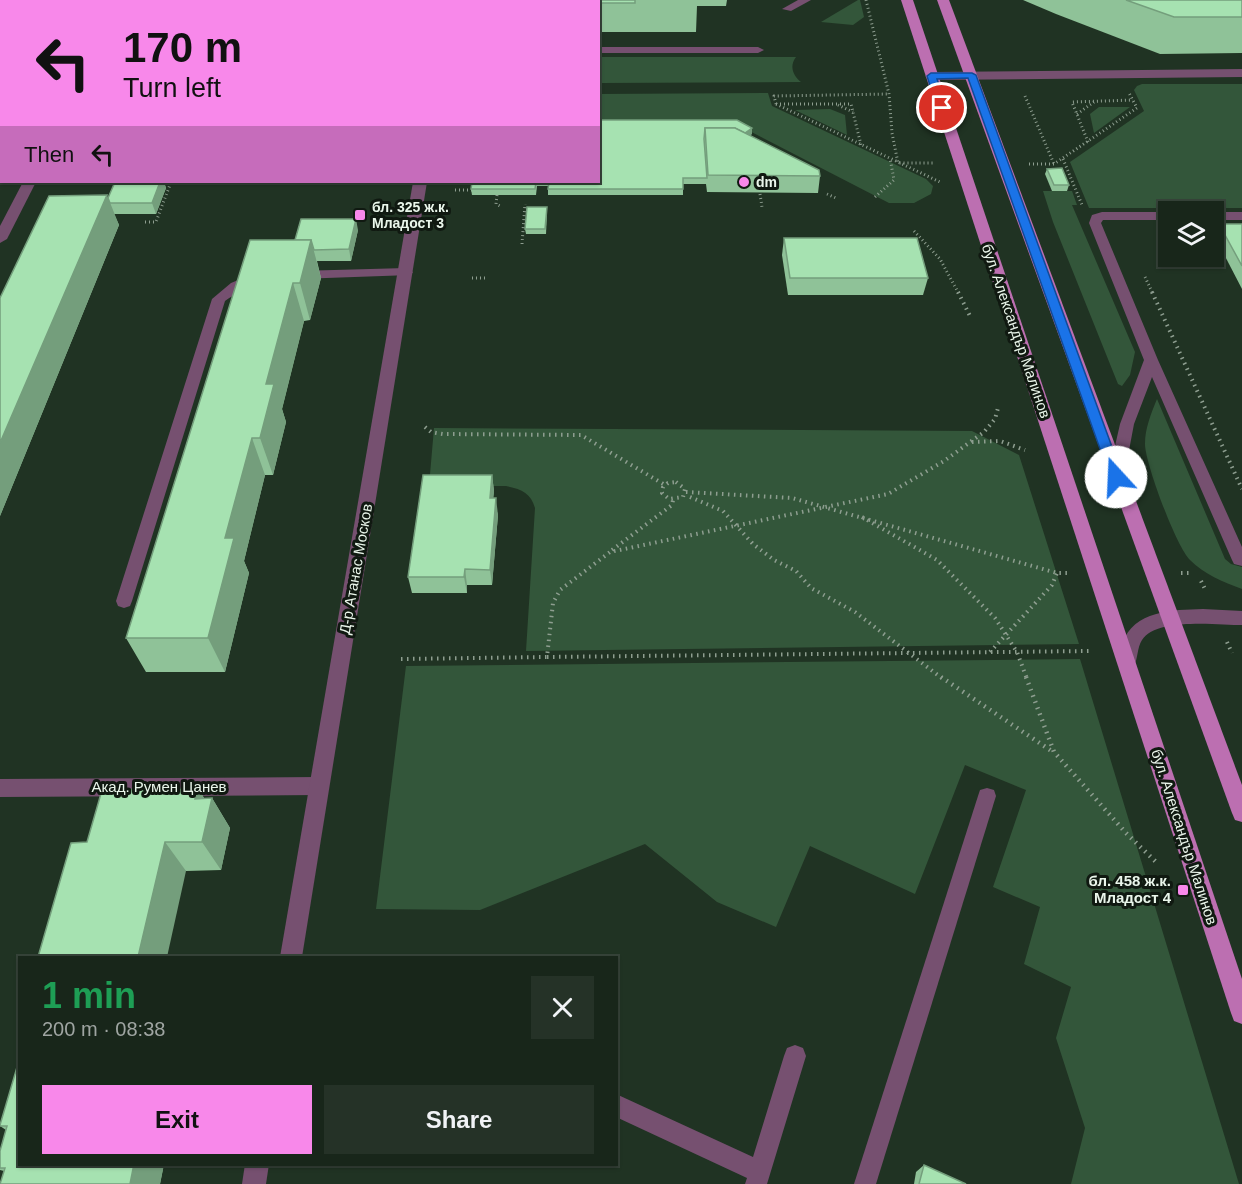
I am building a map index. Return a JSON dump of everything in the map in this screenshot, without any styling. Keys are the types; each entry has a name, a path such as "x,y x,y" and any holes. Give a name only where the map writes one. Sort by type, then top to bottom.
{"main road":[{"name":"бул. Александър Малинов","path":"907,0 1242,1013"},
{"path":"943,0 1116,477 1242,813"}],"street":[{"path":"600,50 758,50"},
{"path":"931,76 1242,73"},
{"path":"0,239 28,183"},
{"name":"Д-р Атанас Москов","path":"291,956 420,183"},
{"path":"1127,661 1131,640 1139,629 1152,622 1169,618 1242,618"},
{"name":"Акад. Румен Цанев","path":"0,788 319,786"},
{"path":"254,1184 257,1166"}],"lane":[{"path":"787,9 806,0"},
{"path":"1158,216 1096,218 1095,223 1151,360 1240,560"},
{"path":"1224,216 1242,216"},
{"path":"124,602 219,299 236,286 254,278 277,275 405,272"},
{"path":"1116,477 1127,424 1151,360"},
{"path":"865,1184 987,796"},
{"path":"618,1106 758,1178 795,1056"}],"path":[{"path":"866,0 889,94 892,133 898,163"},
{"path":"1029,164 1054,164 1137,108 1128,91"},
{"path":"776,104 774,96 889,94"},
{"path":"1025,94 1054,164"},
{"path":"1088,142 1072,102 1133,100"},
{"path":"1077,114 1095,101"},
{"path":"776,104 851,104 861,145"},
{"path":"776,104 940,182"},
{"path":"834,104 853,112"},
{"path":"875,197 894,180 890,158"},
{"path":"1063,159 1084,210 1096,218"},
{"path":"898,163 933,163"},
{"path":"145,222 156,222 171,183"},
{"path":"455,190 473,190"},
{"path":"760,194 762,207"},
{"path":"827,194 836,198"},
{"path":"497,195 496,204 500,206"},
{"path":"522,244 525,204"},
{"path":"914,231 940,258 970,316"},
{"path":"1141,268 1242,489"},
{"path":"472,278 488,278"},
{"path":"610,552 888,494 972,442 991,426 998,408"},
{"path":"424,427 431,432 443,434 581,435 665,485"},
{"path":"972,442 1000,441 1025,450"},
{"path":"676,482 683,486 686,492 683,497 673,500 663,496 662,490 665,485 676,482"},
{"path":"686,492 779,496 862,517 1057,573 1065,573"},
{"path":"690,497 723,511 767,555 796,571 811,588 855,612 983,707 1054,752 1126,833 1156,862"},
{"path":"547,657 553,603 560,590 672,505 673,500"},
{"path":"862,517 937,560 995,618 1007,633 1017,652 1054,752"},
{"path":"990,652 1052,585 1057,573"},
{"path":"1181,573 1190,573"},
{"path":"1201,581 1206,591"},
{"path":"1227,642 1232,653"},
{"path":"401,659 1090,651"}],"green space":[{"path":"860,0 864,17 853,25 821,22"},
{"path":"600,57 796,57 793,71 801,82 600,83"},
{"path":"1142,84 1242,84 1242,208 1224,208 1224,201 1158,201 1158,208 1089,208 1070,162 1144,111 1134,90"},
{"path":"768,93 772,106 926,179 933,186 931,194 914,203 889,203 738,125 600,125 600,94"},
{"path":"1099,107 1130,107 1094,133 1090,114"},
{"path":"830,109 845,115 847,135 795,110"},
{"path":"1043,191 1072,191 1077,205 1072,205 1135,352 1130,375 1122,386 1118,384 1053,222"},
{"path":"1157,399 1225,559 1231,564 1242,567 1242,589 1201,569 1190,560 1177,539 1162,504 1146,454 1147,427"},
{"path":"434,428 972,431 1019,455 1079,644 526,651 535,508 533,503 525,493 506,486 429,486"},
{"path":"1080,659 1239,1184 1071,1184 1085,1128 1056,1038 1071,987 1024,964 1040,907 993,887 1026,790 965,765 915,894 810,846 776,927 717,902 645,844 480,910 376,909 406,666"}],"building":[{"path":"600,0 635,0 635,3 600,3"},
{"path":"1126,0 1242,0 1242,17 1174,17"},
{"path":"600,120 737,120 752,128 745,133 735,128 705,128 707,178 683,178 683,189 548,189 549,183 600,183"},
{"path":"705,128 735,128 819,170 820,176 708,175"},
{"path":"1062,168 1069,185 1054,185 1047,169"},
{"path":"115,183 160,183 152,203 110,203 108,198"},
{"path":"472,183 536,183 535,189 471,189"},
{"path":"107,195 0,443 0,298 49,196"},
{"path":"527,207 547,207 545,229 525,229"},
{"path":"301,219 356,219 349,249 314,250 311,240 295,240"},
{"path":"1224,224 1242,224 1242,266 1224,233"},
{"path":"784,238 917,238 928,278 790,278"},
{"path":"250,240 311,240 300,283 293,283 266,384 274,384 260,438 252,438 225,538 234,538 208,638 126,638"},
{"path":"423,475 492,475 490,498 496,498 490,570 465,569 464,577 408,577"},
{"path":"198,788 195,799 212,798 202,842 165,842 138,956 38,956 71,843 87,842 102,790"},
{"path":"18,1064 18,1166 134,1166 130,1184 0,1184 5,1168 0,1168 0,1151 7,1126 0,1125"},
{"path":"924,1165 966,1184 919,1184"}],"place":[{"name":"dm","path":"744,182"},
{"name":"бл. 325 ж.к. Младост 3","path":"360,215"},
{"name":"бл. 458 ж.к. Младост 4","path":"1183,890"}],"route":[{"path":"942,108 931,76 972,75 1116,477"}]}
